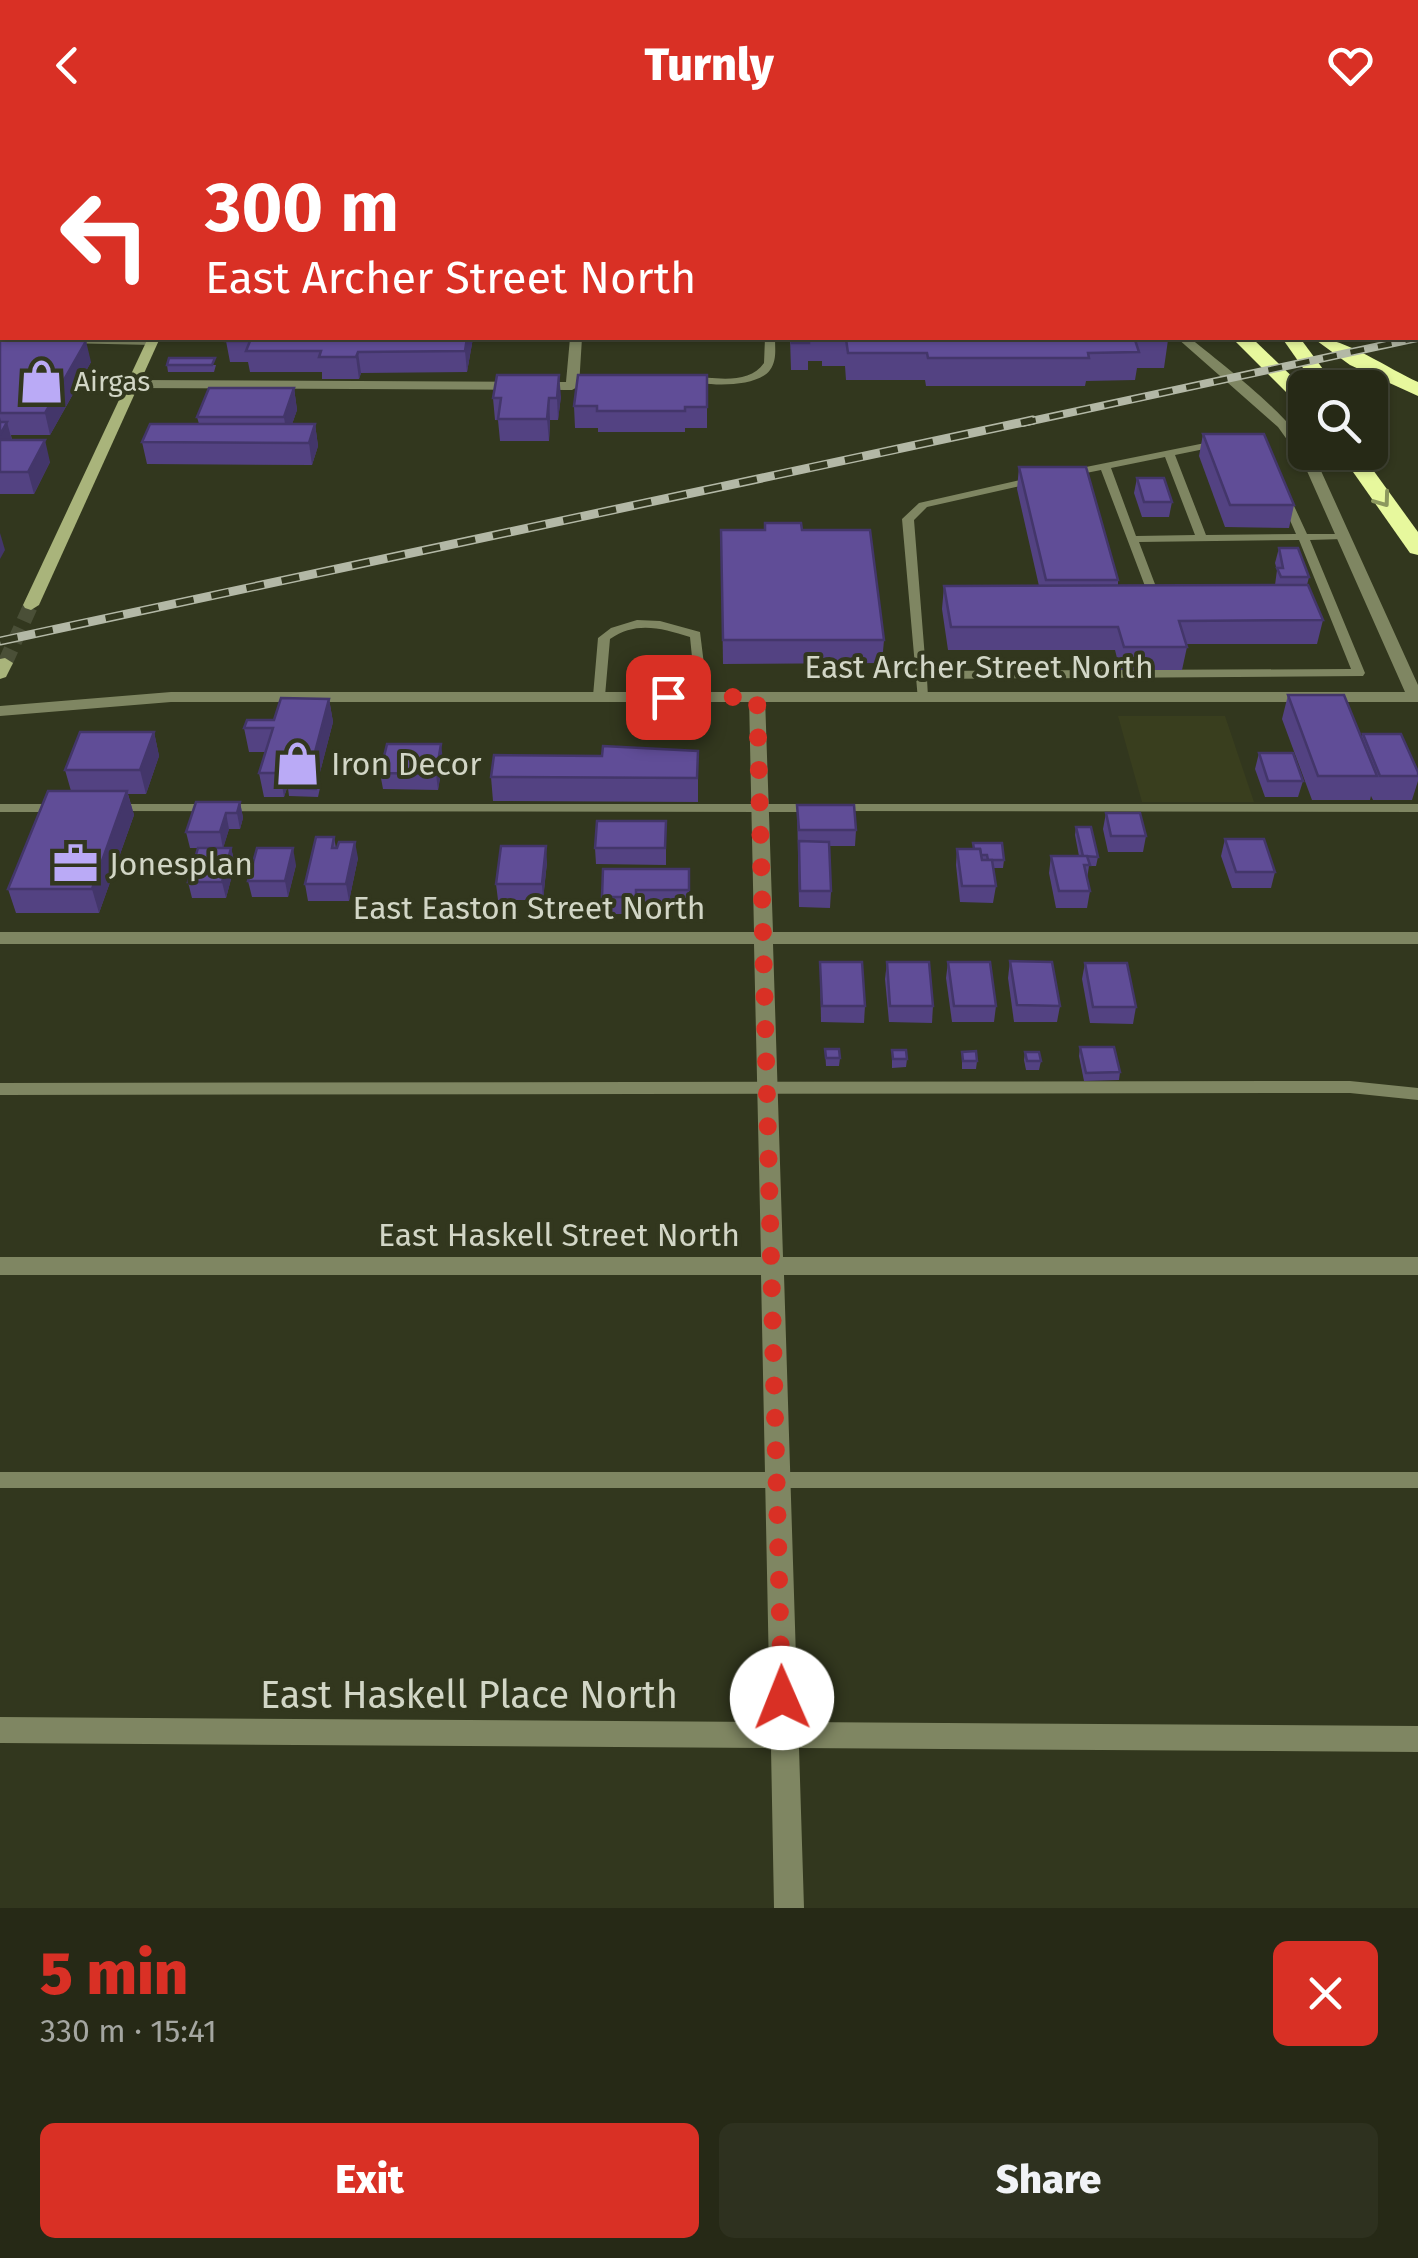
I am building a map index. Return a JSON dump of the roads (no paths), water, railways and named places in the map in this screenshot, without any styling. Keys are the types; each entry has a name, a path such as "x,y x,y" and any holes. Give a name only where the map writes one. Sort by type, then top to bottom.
{"highway":[{"path":"1243,340 1288,381"},
{"path":"1260,340 1288,376"},
{"path":"1292,340 1314,370"},
{"path":"1326,340 1357,361 1418,390"},
{"path":"1362,470 1418,548"},
{"path":"1385,470 1418,516"}],"main road":[{"path":"31,605 154,340"}],"street":[{"path":"132,384 572,386 576,340"},
{"path":"1185,340 1283,424 1310,462 1417,700"},
{"name":"East Archer Street North","path":"0,711 171,697 1417,700"},
{"path":"757,697 789,1908"},
{"name":"East Easton Street North","path":"0,938 1418,938"},
{"name":"East Haskell Street North","path":"0,1266 1418,1266"},
{"name":"East Haskell Place North","path":"0,1730 1418,1739"}],"lane":[{"path":"59,342 154,340"},
{"path":"669,380 746,380 769,366 770,340"},
{"path":"572,386 591,385"},
{"path":"1066,474 1240,440"},
{"path":"1168,454 1202,538"},
{"path":"1105,466 1154,600 1174,600"},
{"path":"922,697 908,519 924,505 1047,478"},
{"path":"920,675 1359,673 1280,486"},
{"path":"1132,538 1343,536"},
{"path":"1311,603 1330,603"},
{"path":"599,696 604,638 620,624 651,622 696,635 702,697"},
{"path":"0,808 79,808"},
{"path":"99,808 1418,808"},
{"path":"0,1089 1350,1087 1418,1094"},
{"path":"0,1480 777,1483 1418,1480"}],"tunnel":[{"path":"5,663 31,605"}],"railway":[{"path":"1022,423 1408,340"},
{"path":"0,641 1033,420"}],"place":[{"name":"Airgas","path":"41,381"},
{"name":"Iron Decor","path":"298,764"},
{"name":"Jonesplan","path":"76,864"}]}
